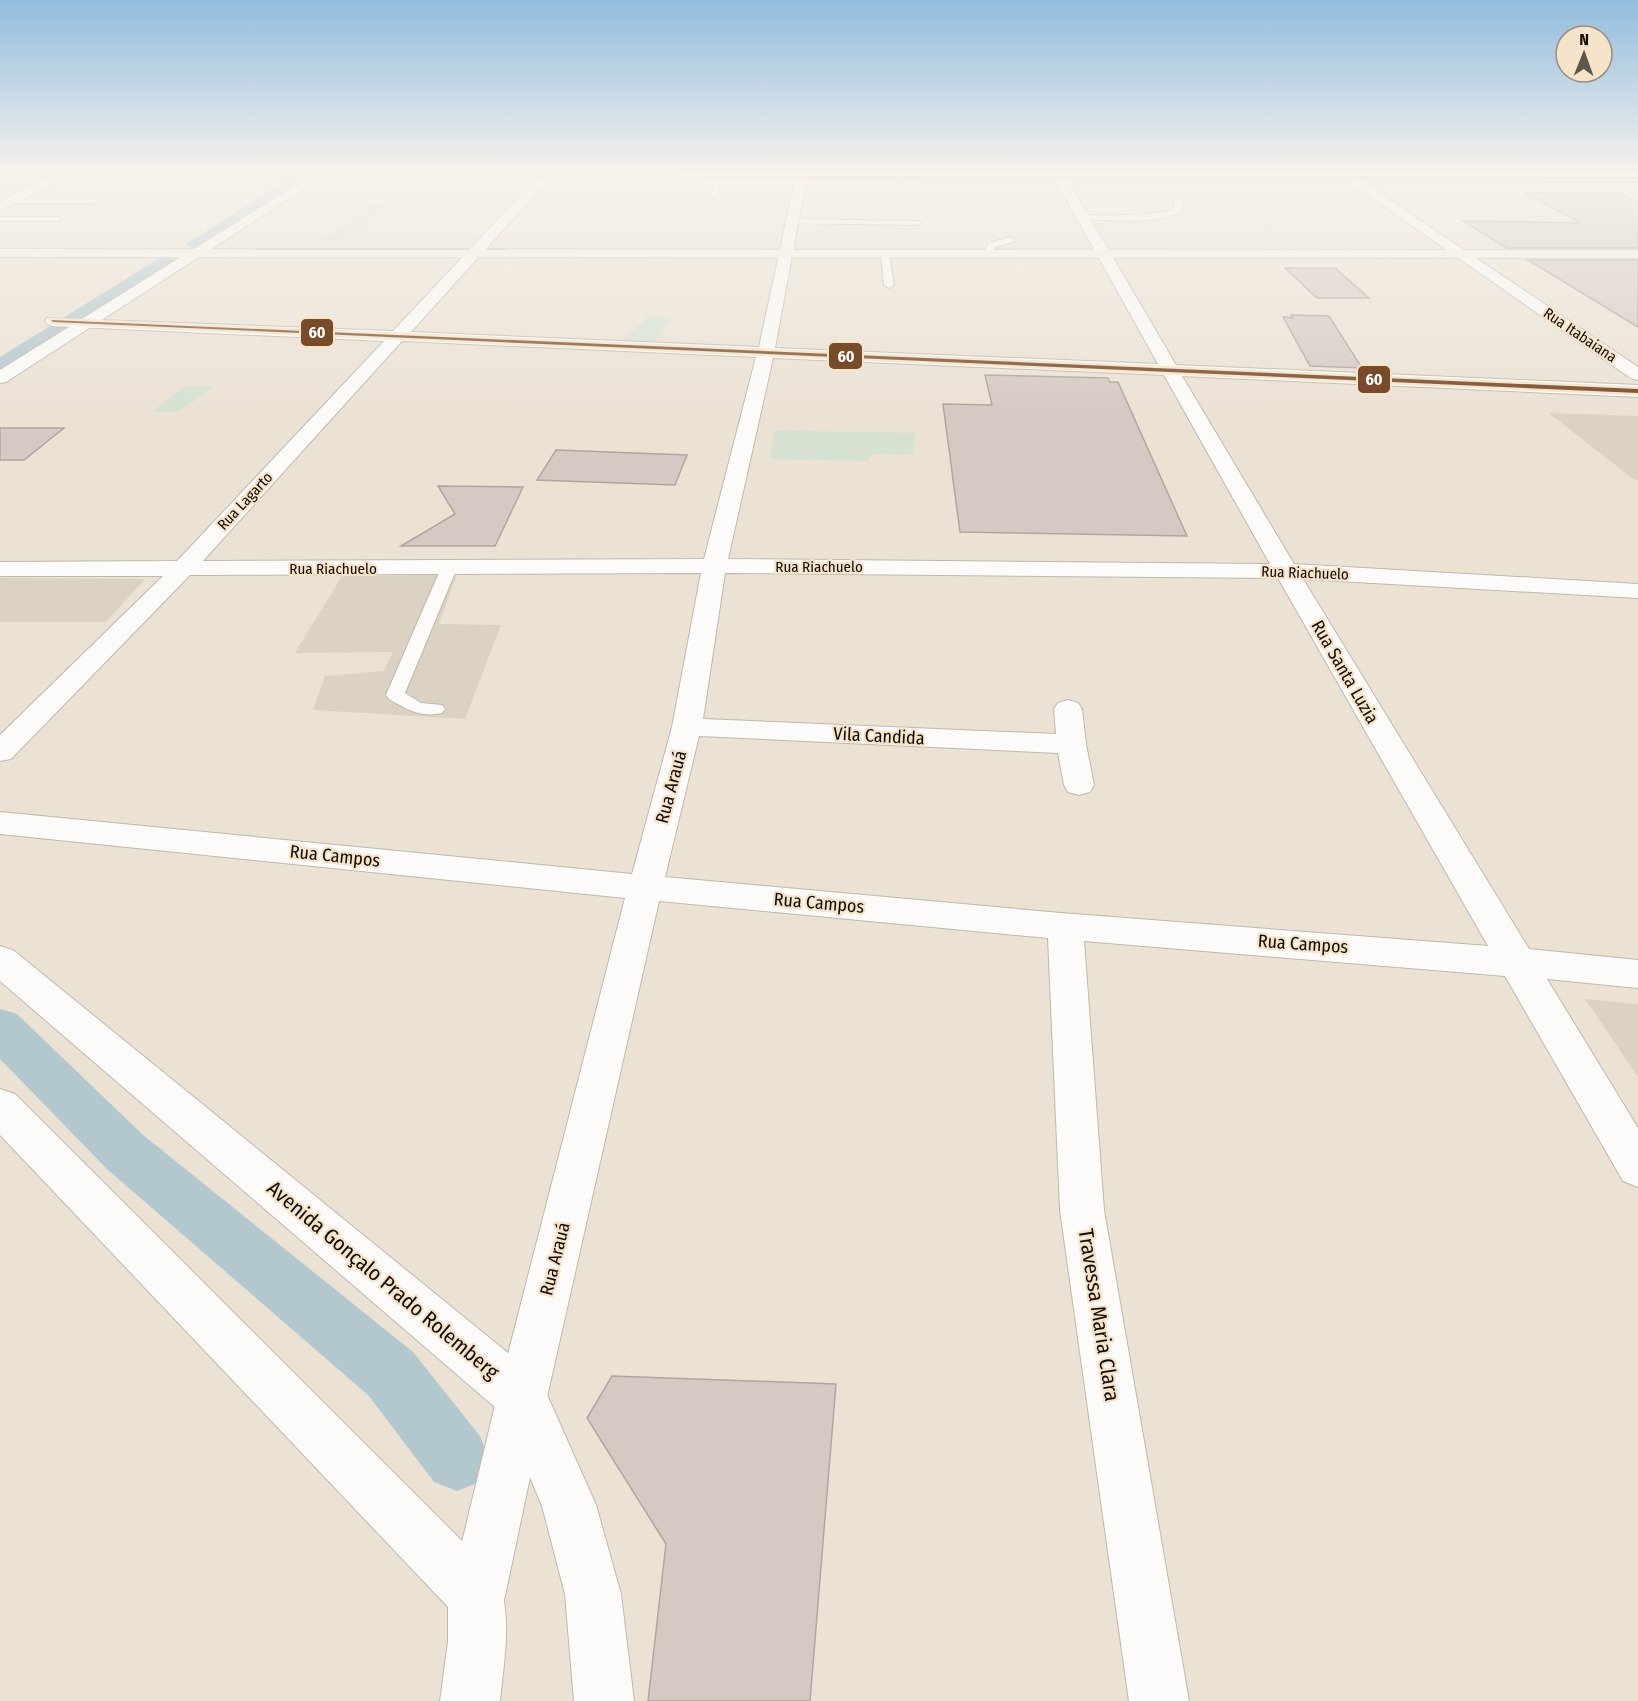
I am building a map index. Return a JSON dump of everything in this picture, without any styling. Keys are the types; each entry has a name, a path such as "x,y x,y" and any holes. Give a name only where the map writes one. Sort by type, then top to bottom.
{"main road":[{"path":"746,253 1638,254"}],"street":[{"path":"140,266 161,253"},
{"path":"35,331 71,319 193,253"},
{"name":"Rua Lagarto","path":"0,752 182,570 475,253"},
{"name":"Rua Arauá","path":"477,1596 522,1397 645,887 687,727 714,566 766,353 784,254"},
{"name":"Rua Santa Luzia","path":"1102,254 1514,961 1638,1167"},
{"name":"Rua Itabaiana","path":"1462,254 1638,375"},
{"path":"0,378 71,319 397,336 1638,392"},
{"name":"Rua Riachuelo","path":"0,569 714,566 1286,571 1638,591"},
{"path":"1068,709 1071,744 1079,785"},
{"name":"Vila Candida","path":"687,727 1071,744"},
{"name":"Rua Campos","path":"0,823 1065,926 1514,961 1638,974"},
{"name":"Travessa Maria Clara","path":"1065,926 1082,1210 1159,1701"},
{"name":"Avenida Gonçalo Prado Rolemberg","path":"0,960 522,1397 569,1505 593,1593 604,1701"},
{"path":"0,1107 477,1596 477,1641 470,1701"}],"lane":[{"path":"885,254 890,285"},
{"path":"436,709 417,708 395,695 449,568"}],"shaded area":[{"path":"1549,413 1638,416 1638,480 1633,479"},
{"path":"434,575 456,577 439,624 501,625 465,719 313,710 325,676 384,671 393,652 295,653 342,576"},
{"path":"0,578 145,579 106,622 0,622"},
{"path":"1585,999 1638,1004 1638,1077"}],"green space":[{"path":"648,317 671,318 654,342 623,340"},
{"path":"185,386 213,387 180,411 152,412"},
{"path":"775,430 915,433 913,455 872,454 869,461 769,459"}],"building":[{"path":"1528,260 1638,260 1638,327"},
{"path":"1285,268 1335,268 1369,298 1317,298"},
{"path":"1291,315 1329,316 1362,368 1310,366 1283,317 1293,318"},
{"path":"985,375 1108,378 1110,382 1118,382 1187,536 960,532 943,404 992,405"},
{"path":"0,428 64,428 24,460 0,460"},
{"path":"556,450 687,455 675,485 537,480"},
{"path":"438,486 523,487 495,546 401,546 455,514"},
{"path":"612,1376 836,1384 810,1701 648,1701 666,1544 587,1418"}],"waterway":[{"path":"0,366 166,262"},
{"path":"0,1028 125,1152 391,1374 457,1459"}],"transit line":[{"name":"60","path":"53,321 1638,391"}]}
